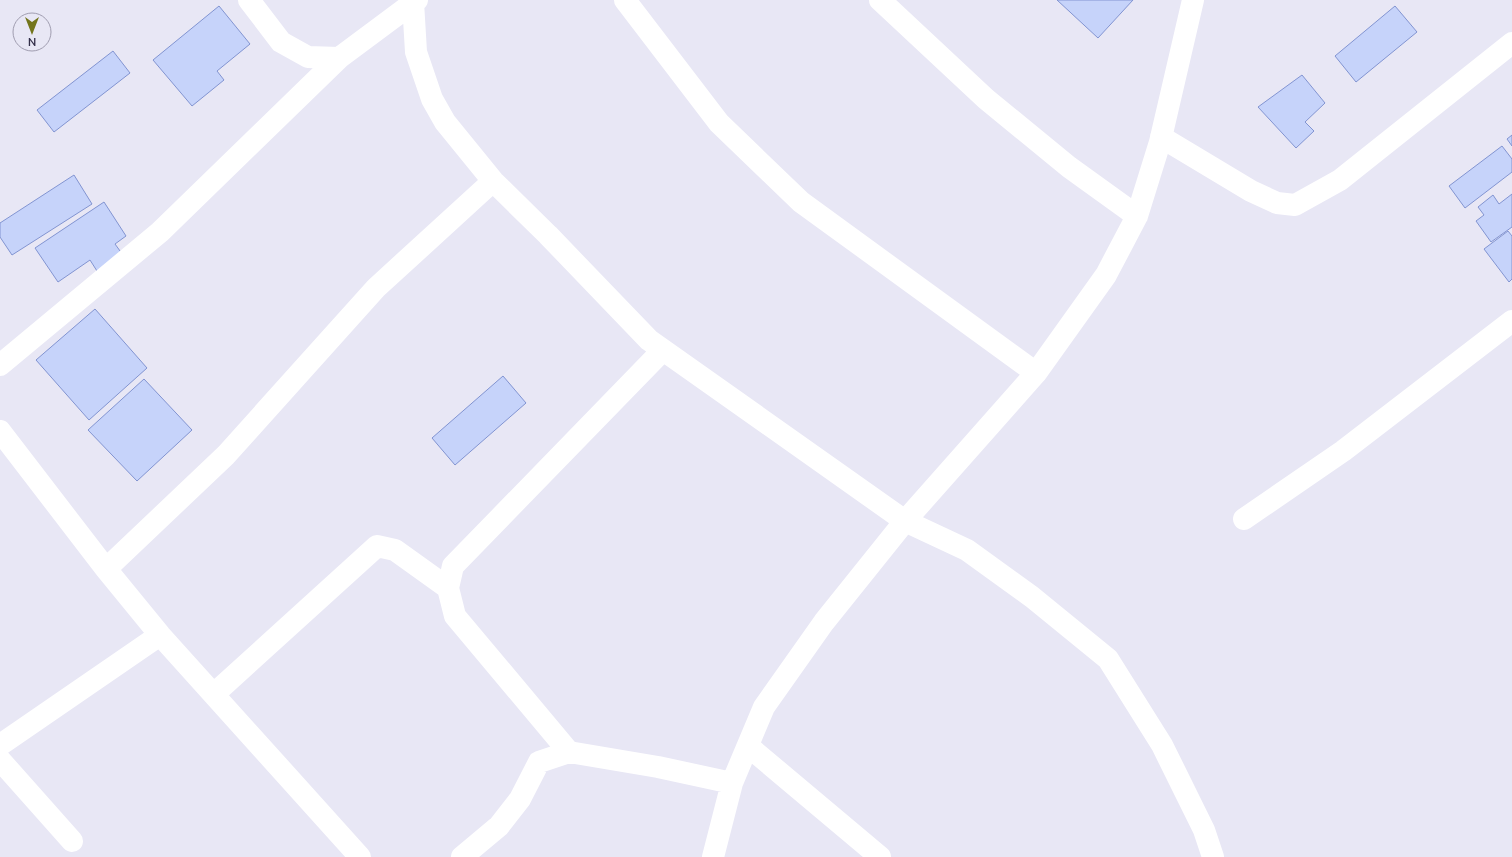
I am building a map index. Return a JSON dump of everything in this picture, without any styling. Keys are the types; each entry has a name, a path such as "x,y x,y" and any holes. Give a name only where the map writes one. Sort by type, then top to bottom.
{"street":[{"path":"250,0 281,42 308,57 339,58"},
{"path":"625,0 719,123 801,202 1036,374"},
{"path":"880,0 986,99 1069,167 1137,216"},
{"path":"713,857 732,783 764,707 824,622 905,521 1036,374 1106,275 1137,216 1161,137 1193,0"},
{"path":"0,365 160,232 339,58 414,1"},
{"path":"414,1 416,52 432,99 445,122 493,181 548,235 649,340 905,521 967,550 1032,597 1108,659 1162,745 1204,830 1213,857"},
{"path":"1161,137 1251,191 1277,203 1295,205 1340,180 1512,43"},
{"path":"106,569 226,456 376,288 493,181"},
{"path":"1244,519 1343,451 1512,321"},
{"path":"569,752 456,616 448,588 453,566 663,350"},
{"path":"0,431 106,569 160,635 360,857"},
{"path":"214,694 377,546 396,550 448,588"},
{"path":"0,745 160,635"},
{"path":"748,746 880,857"},
{"path":"462,857 499,826 520,799 539,762 569,752 658,767 732,783"},
{"path":"0,760 72,841"}],"building":[{"path":"1057,0 1133,0 1098,38"},
{"path":"219,6 250,44 217,71 224,80 192,106 153,60"},
{"path":"1395,6 1417,32 1356,82 1335,56"},
{"path":"113,51 130,73 54,132 37,110"},
{"path":"1302,75 1325,103 1305,122 1314,131 1296,148 1258,107"},
{"path":"1512,135 1512,146 1507,139"},
{"path":"1502,146 1512,159 1512,172 1465,208 1449,186"},
{"path":"74,175 92,204 12,255 0,237 0,223"},
{"path":"1512,194 1512,227 1491,242 1476,221 1484,215 1478,207 1493,195 1499,204"},
{"path":"104,202 126,236 115,244 123,255 97,271 90,260 58,282 35,248"},
{"path":"1508,231 1512,236 1512,279 1509,282 1484,249"},
{"path":"95,309 147,368 89,420 36,360"},
{"path":"503,376 526,403 455,465 432,438"},
{"path":"144,379 192,430 137,481 88,430"}]}
